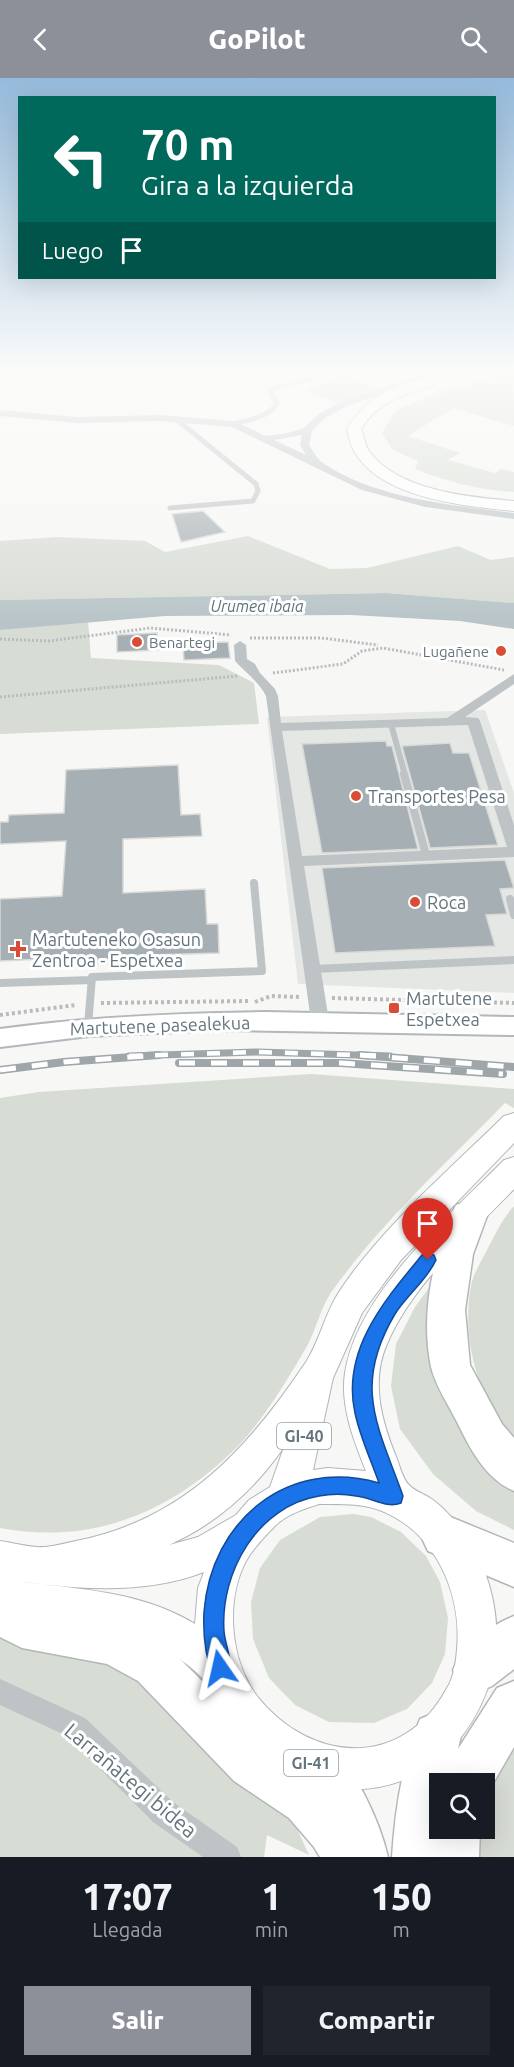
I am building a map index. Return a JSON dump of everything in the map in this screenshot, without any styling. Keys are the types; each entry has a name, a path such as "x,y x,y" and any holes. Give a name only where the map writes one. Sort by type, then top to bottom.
{"highway":[{"path":"469,1216 455,1254 446,1310 451,1368 487,1438 514,1470"},
{"name":"GI-41","path":"443,1536 514,1565"},
{"path":"0,1610 22,1625 109,1641 132,1651 154,1665 251,1764 307,1800 333,1829 347,1857"},
{"name":"GI-41","path":"476,1670 514,1639"},
{"path":"472,1773 489,1742 514,1705"},
{"path":"418,1857 418,1833 423,1801 437,1736"},
{"path":"309,1763 339,1796 352,1820 362,1857"},
{"path":"453,1857 454,1839"}],"main road":[{"path":"366,458 387,475 413,487 467,501 514,506"},
{"path":"383,458 393,468 418,480 454,491 514,499"},
{"name":"Martutene pasealekua","path":"0,1038 88,1026 200,1021 514,1025"},
{"name":"GI-40","path":"283,1499 299,1461 319,1371 350,1303 390,1250 514,1124"},
{"path":"394,1496 364,1413 362,1373 372,1340 390,1307 414,1275 514,1169"},
{"path":"44,1566 104,1554 160,1531 196,1511 241,1473 260,1452 319,1371"},
{"name":"GI-41","path":"319,1486 357,1486 394,1496 424,1515 443,1536 461,1562 470,1581 480,1625 476,1670 461,1706 437,1736 399,1762 355,1771 309,1763 270,1741 240,1708 220,1668 213,1630 216,1593 227,1558 246,1529 263,1512 283,1499 319,1486"},
{"name":"GI-41","path":"0,1560 115,1571 156,1566 200,1555 246,1529"},
{"name":"GI-41","path":"0,1598 135,1615 168,1629 200,1648 220,1668"}],"street":[{"path":"303,458 366,488 425,504 514,516"},
{"path":"312,458 323,468"},
{"path":"323,458 351,481"},
{"path":"240,639 241,661 251,667 254,675 273,696 275,727 321,1021"},
{"path":"450,722 511,675"},
{"path":"275,727 473,721 514,849 296,861"},
{"name":"Larrañategi bidea","path":"0,1692 76,1727 163,1812 227,1857"}],"lane":[{"path":"170,508 253,501 258,491 256,484 224,458"},
{"path":"391,724 426,855"},
{"path":"88,1026 92,977 261,970 254,883"},
{"path":"510,900 514,915"},
{"path":"313,969 514,960"},
{"path":"0,983 92,980"}],"path":[{"path":"0,639 49,641 150,628 240,639 321,638 378,645"},
{"path":"0,697 254,675 344,664 362,651 382,648 469,662 511,675"},
{"path":"100,1003 164,1000 297,1002"},
{"path":"0,1015 76,1005"}],"shaded area":[{"path":"412,458 451,458 448,460 495,473 501,469 514,472 514,492 464,485 439,478 415,469 418,461"},
{"path":"248,536 330,569 367,568 458,546 491,560 514,557 514,603 386,593 0,600 0,541 57,537 145,541 165,552"},
{"path":"88,621 91,658 219,665 254,683 259,724 0,734 0,630"},
{"path":"485,710 514,793 514,993 298,984 267,717"},
{"path":"311,1074 514,1089 514,1108 505,1103 374,1238 330,1294 306,1348 263,1416 243,1441 207,1474 154,1508 125,1520 96,1528 65,1532 33,1532 0,1528 0,1098 39,1092"},
{"path":"514,1206 514,1440 501,1424 491,1406 475,1368 468,1327 468,1306 471,1286 478,1267 499,1226"},
{"path":"434,1281 514,1491 514,1530 476,1511 433,1474 400,1429 391,1386 396,1344 415,1307"},
{"path":"353,1514 371,1517 401,1532 426,1556 440,1582 448,1618 445,1654 432,1683 407,1709 374,1723 329,1722 295,1705 269,1678 253,1639 251,1602 260,1568 280,1540 320,1517"},
{"path":"0,1633 131,1662 293,1820 309,1855 267,1835 264,1857 0,1857"},
{"path":"514,1728 514,1857 472,1857 473,1839 495,1839 495,1773 491,1773"}],"water":[{"name":"Urumea ibaia","path":"386,593 514,603 514,629 460,621 351,615 165,616 0,630 0,600"}],"building":[{"path":"203,511 225,532 181,542 172,514"},
{"name":"Benartegi","path":"157,633 158,650 117,652 117,635"},
{"path":"228,642 230,658 184,660 183,643"},
{"name":"Transportes Pesa","path":"386,741 387,746 392,746 418,849 322,853 302,744"},
{"path":"450,743 453,753 469,753 498,845 430,848 402,746"},
{"path":"178,765 181,815 200,814 202,836 123,839 123,893 205,889 207,924 218,924 219,953 116,956 114,964 63,966 64,958 0,961 0,899 62,896 66,841 0,844 0,822 8,822 9,815 64,813 66,770"},
{"name":"Roca","path":"505,860 514,888 500,889 507,914 486,915 495,946 335,953 322,868"}],"railway":[{"path":"158,1055 257,1052 362,1055"},
{"path":"0,1070 64,1062 158,1055"},
{"path":"129,1056 158,1055"},
{"path":"362,1055 390,1056"},
{"path":"362,1055 514,1067"},
{"path":"179,1063 341,1063 503,1074"}],"place":[{"name":"Benartegi","path":"137,642"},
{"name":"Lugañene","path":"501,651"},
{"name":"Transportes Pesa","path":"356,796"},
{"name":"Roca","path":"415,902"},
{"name":"Martuteneko Osasun Zentroa - Espetxea","path":"18,949"},
{"name":"Martutene Espetxea","path":"394,1008"}],"route":[{"path":"220,1668 213,1630 216,1593 227,1558 246,1529 263,1512 283,1499 319,1486 357,1486 394,1496 364,1413 362,1373 372,1340 390,1307 428,1260"}]}
